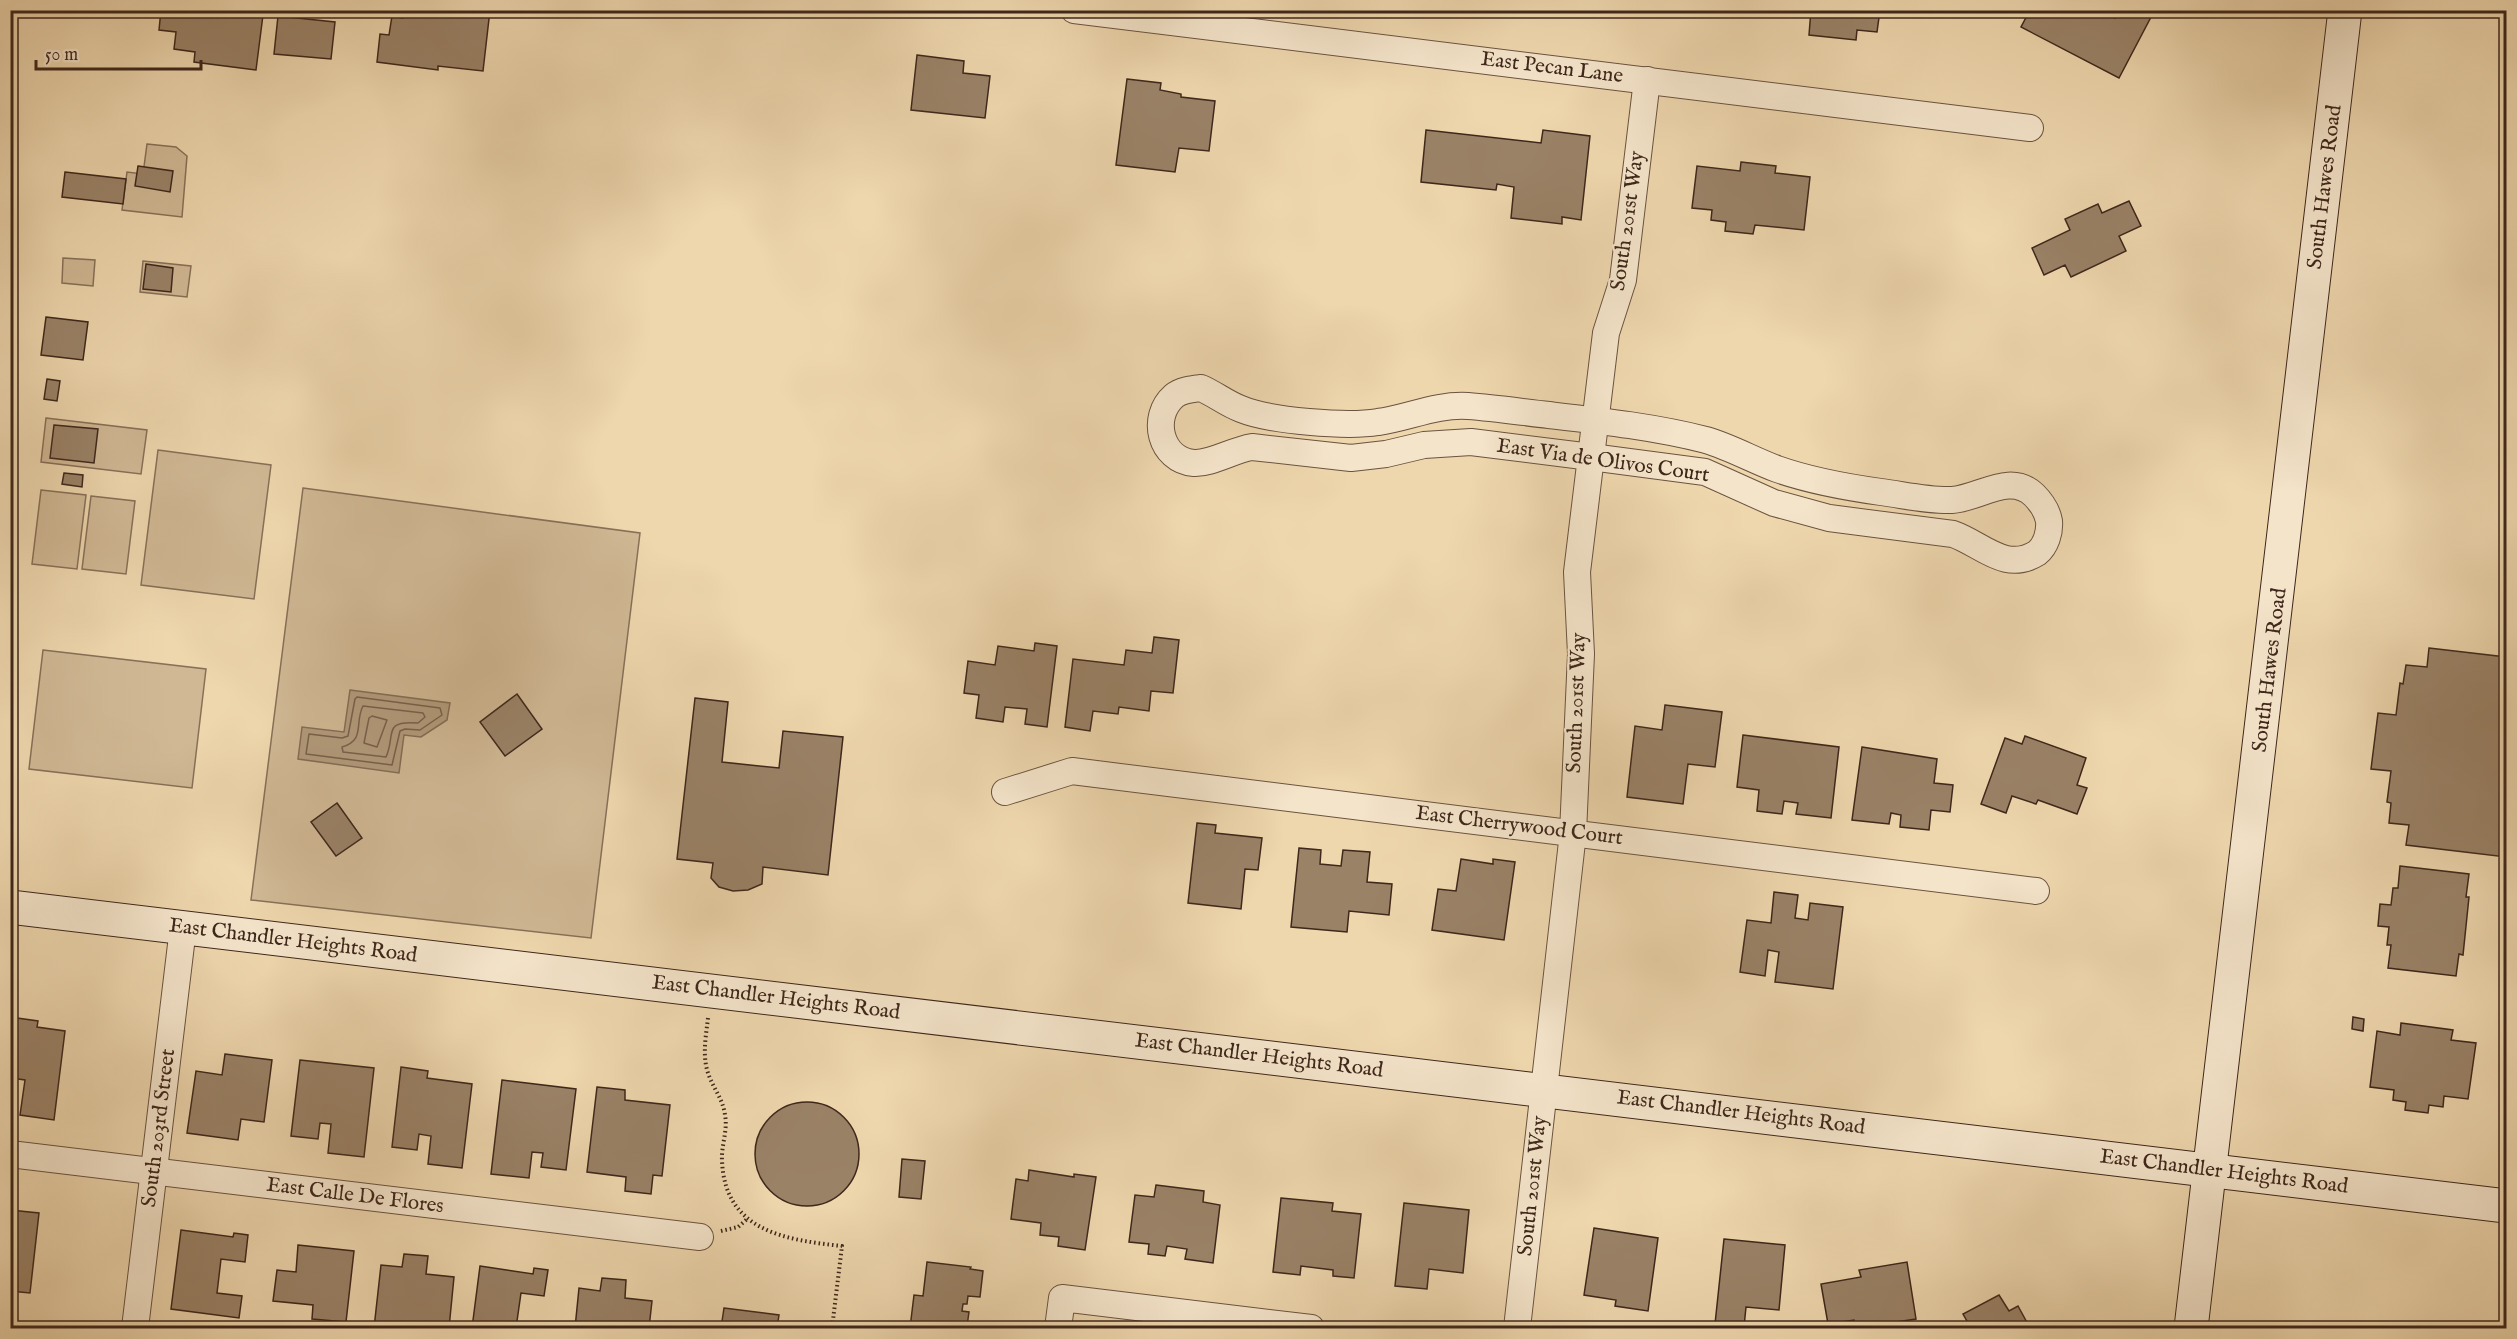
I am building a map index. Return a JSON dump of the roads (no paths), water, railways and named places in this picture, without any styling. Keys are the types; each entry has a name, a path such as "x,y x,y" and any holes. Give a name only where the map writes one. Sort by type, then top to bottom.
{"main road":[{"name":"South Hawes Road","path":"2191,1329 2345,10"},
{"name":"East Chandler Heights Road","path":"10,907 2506,1206"}],"street":[{"name":"East Pecan Lane","path":"1074,10 2030,129"},
{"name":"South 201st Way","path":"1517,1329 1573,833 1581,654 1577,572 1606,333 1623,280 1647,80"},
{"name":"East Via de Olivos Court","path":"1201,388 1239,408 1256,414 1330,423 1378,422 1429,409 1466,406 1596,421 1713,443 1807,479 1828,484 1953,500 2006,485 2019,485 2029,490 2046,510 2049,533 2041,550 2020,560 2007,561 1953,534 1829,518 1793,510 1749,493 1705,472 1455,442 1352,458 1252,447 1238,449 1205,462 1192,463 1169,452 1165,446 1161,428 1166,406 1175,394 1201,388"},
{"path":"1378,422 1386,454"},
{"path":"1705,472 1713,443"},
{"path":"1910,528 1914,496"},
{"name":"East Cherrywood Court","path":"1005,792 1072,771 2036,891"},
{"name":"South 203rd Street","path":"135,1329 183,928"},
{"name":"East Calle De Flores","path":"10,1154 700,1237"},
{"path":"1058,1329 1062,1298 1311,1329"}],"water":[{"path":"350,690 450,703 447,720 421,737 404,735 399,773 298,759 302,727 344,732"}]}
